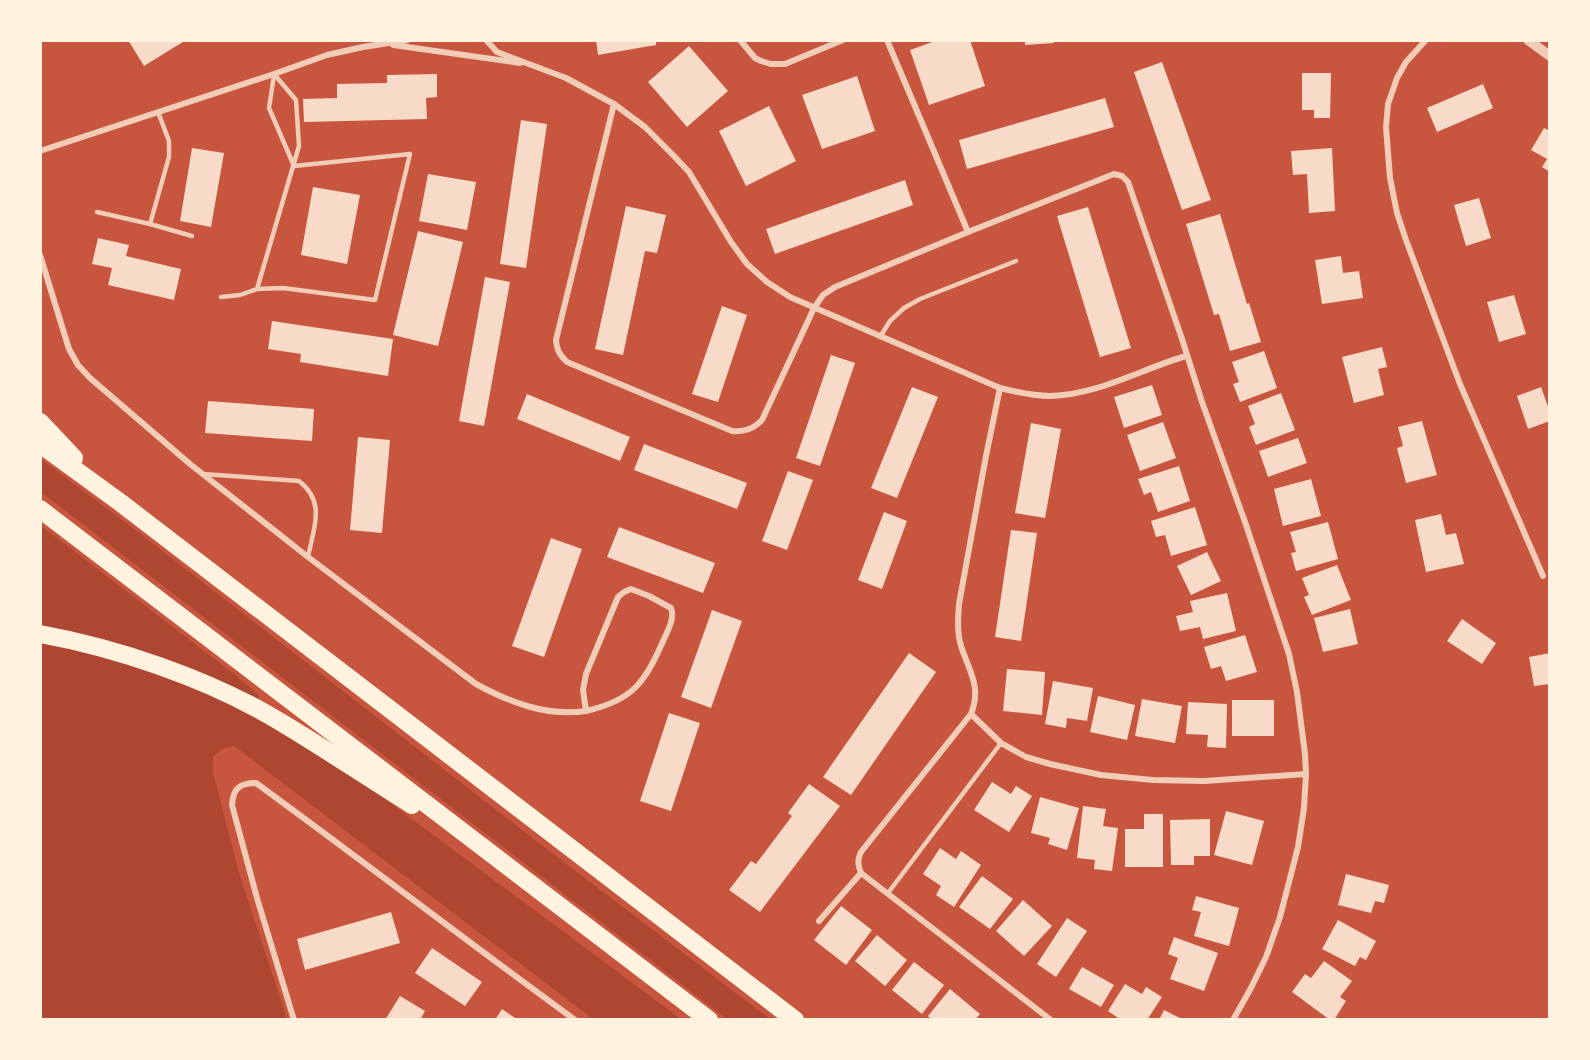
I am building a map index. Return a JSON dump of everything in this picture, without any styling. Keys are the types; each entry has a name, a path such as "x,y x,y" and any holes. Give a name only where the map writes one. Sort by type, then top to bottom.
{"highway":[{"path":"40,422 121,503"},
{"path":"40,444 121,503 795,1020"},
{"path":"40,509 709,1020"},
{"path":"40,634 113,651 167,669 271,716 514,870"}],"street":[{"path":"40,151 327,56 363,47 408,40"},
{"path":"486,40 497,52 566,78 614,104 645,127 689,172 731,243 747,264 767,282 790,297 814,308 1000,388 1023,394 1050,396 1076,394 1186,356"},
{"path":"740,40 756,58 771,64 785,64 843,40"},
{"path":"887,40 968,231"},
{"path":"1426,40 1406,62 1397,78 1388,104 1386,137 1390,178 1397,213 1460,384 1543,576"},
{"path":"1528,40 1550,56"},
{"path":"383,44 533,65"},
{"path":"614,104 556,340 557,350 567,362 732,431 743,432 754,428 762,420 814,308 823,295 835,286 1114,174 1122,176 1128,182 1289,654 1297,692 1305,754 1304,808 1298,847 1280,917 1266,957 1233,1020"},
{"path":"40,255 69,349 78,365 99,386 203,474 476,684 500,697 526,706 553,711 586,711 605,707 628,695 650,670 667,633 673,614 671,608 631,589 618,597 586,674 583,690 586,711"},
{"path":"1000,388 959,604 958,625 961,645 976,691 976,703 971,714 861,852 858,857 858,866 861,873 1052,1020"},
{"path":"971,714 1001,743 1026,757 1101,775 1153,780 1205,781 1305,774"},
{"path":"294,1020 232,805 233,795 238,787 247,783 256,783 575,1020"},
{"path":"819,921 861,873"}],"lane":[{"path":"274,74 269,108 294,166"},
{"path":"257,289 299,146 296,100 274,74"},
{"path":"150,224 169,157 169,141 158,112"},
{"path":"221,297 240,295 257,289 283,288 375,300 410,154 294,166"},
{"path":"97,212 192,236"},
{"path":"880,337 890,321 904,308 920,299 1016,261"},
{"path":"203,474 299,481 308,488 315,499 316,510 309,557"},
{"path":"888,893 1001,743"}],"shaded area":[{"path":"41,459 770,1019 727,1019 41,492"},
{"path":"40,525 238,677 259,695 259,701 166,659 95,638 41,626"},
{"path":"41,642 103,656 155,672 230,702 301,738 681,1019 593,1019 234,746 223,748 213,757 213,773 240,876 287,1019 41,1020"}],"building":[{"path":"128,40 186,40 144,66"},
{"path":"596,40 656,40 656,45 598,55"},
{"path":"938,40 970,40 985,86 929,105 910,50"},
{"path":"1025,40 1054,40 1054,43 1025,45"},
{"path":"689,46 728,91 687,127 648,82"},
{"path":"1162,62 1211,200 1182,210 1134,72"},
{"path":"1302,73 1331,73 1330,118 1314,118 1314,110 1302,110"},
{"path":"437,74 437,97 426,98 427,119 304,122 303,99 337,98 337,84 387,83 387,75"},
{"path":"857,76 875,131 822,149 802,95"},
{"path":"1483,84 1493,108 1437,132 1427,108"},
{"path":"1105,98 1114,127 967,169 959,140"},
{"path":"769,106 796,161 746,186 719,131"},
{"path":"521,120 547,124 526,268 500,264"},
{"path":"1544,128 1550,131 1550,172 1542,167 1547,159 1531,150"},
{"path":"192,148 224,153 211,227 180,221"},
{"path":"1332,148 1335,211 1309,213 1307,174 1293,175 1291,151"},
{"path":"428,174 476,182 467,230 419,221"},
{"path":"905,180 913,205 775,254 766,229"},
{"path":"313,187 360,195 347,264 301,255"},
{"path":"1479,198 1491,238 1466,246 1454,205"},
{"path":"626,206 666,215 657,253 645,251 623,355 595,349"},
{"path":"1088,207 1131,348 1100,357 1057,216"},
{"path":"1220,214 1261,342 1230,351 1219,314 1214,315 1186,224"},
{"path":"418,231 463,242 438,346 393,335"},
{"path":"98,238 129,245 126,256 181,269 174,300 108,285 112,268 92,264"},
{"path":"1341,256 1343,273 1359,271 1363,298 1322,304 1315,260"},
{"path":"485,277 510,282 484,426 459,421"},
{"path":"1514,295 1526,334 1499,342 1487,302"},
{"path":"722,306 747,315 718,402 692,394"},
{"path":"272,321 393,339 388,376 300,362 301,354 268,349"},
{"path":"1382,347 1387,367 1378,369 1384,395 1354,403 1342,357"},
{"path":"1264,351 1277,388 1240,402 1233,384 1239,382 1232,362"},
{"path":"831,355 855,363 820,466 796,458"},
{"path":"1152,385 1162,415 1124,428 1114,397"},
{"path":"912,387 938,397 897,498 871,488"},
{"path":"1541,387 1550,412 1550,421 1528,429 1517,396"},
{"path":"1281,393 1295,430 1256,445 1249,427 1255,424 1248,406"},
{"path":"527,394 630,437 620,461 517,419"},
{"path":"208,401 314,409 312,441 205,433"},
{"path":"1422,421 1437,475 1406,483 1397,448 1403,446 1398,427"},
{"path":"1163,422 1176,458 1140,471 1127,435"},
{"path":"1031,423 1061,429 1045,518 1015,513"},
{"path":"358,437 390,440 382,533 350,530"},
{"path":"1298,438 1307,463 1268,477 1259,451"},
{"path":"644,444 747,483 737,509 634,470"},
{"path":"1179,466 1190,501 1158,512 1151,492 1144,495 1138,479"},
{"path":"788,471 813,480 787,550 762,541"},
{"path":"1311,479 1321,516 1283,526 1274,489"},
{"path":"1195,507 1207,545 1171,556 1165,535 1156,537 1151,521"},
{"path":"884,512 907,521 882,589 858,580"},
{"path":"1441,514 1446,535 1456,533 1464,564 1426,572 1415,520"},
{"path":"1328,522 1338,559 1296,571 1291,553 1296,552 1290,532"},
{"path":"619,527 715,563 703,593 607,557"},
{"path":"1011,530 1037,533 1021,641 995,637"},
{"path":"551,538 582,549 544,657 512,646"},
{"path":"1207,552 1221,581 1191,595 1177,566"},
{"path":"1337,565 1351,600 1312,615 1304,597 1309,595 1302,578"},
{"path":"1227,593 1236,631 1203,639 1200,627 1180,631 1176,616 1193,612 1190,601"},
{"path":"1350,609 1358,644 1323,652 1314,618"},
{"path":"712,610 742,621 711,708 681,697"},
{"path":"1462,619 1496,643 1482,664 1447,641"},
{"path":"1245,635 1257,672 1226,681 1221,666 1211,669 1204,647"},
{"path":"909,653 936,672 851,795 823,777"},
{"path":"1550,653 1550,684 1534,686 1529,657"},
{"path":"1007,669 1045,672 1042,715 1003,711"},
{"path":"1053,681 1093,688 1087,721 1067,718 1066,728 1045,724"},
{"path":"1098,696 1135,705 1127,740 1090,732"},
{"path":"1142,699 1182,706 1175,743 1135,736"},
{"path":"1232,700 1274,700 1274,736 1232,736"},
{"path":"1188,702 1227,704 1226,748 1207,747 1208,735 1186,734"},
{"path":"669,713 700,723 671,811 640,801"},
{"path":"992,782 1011,794 1016,786 1032,796 1009,832 974,810"},
{"path":"809,784 840,806 760,912 729,890 751,861 756,864 792,816 788,813"},
{"path":"1040,797 1079,808 1067,850 1048,844 1050,838 1031,833"},
{"path":"1083,806 1106,809 1103,826 1118,828 1112,871 1094,869 1095,860 1077,858"},
{"path":"1226,811 1264,821 1252,865 1214,855"},
{"path":"1144,814 1163,814 1163,867 1125,867 1125,829 1144,829"},
{"path":"1210,819 1210,856 1194,856 1194,865 1171,865 1170,820"},
{"path":"940,848 956,859 961,851 981,865 954,907 936,895 941,886 923,874"},
{"path":"1346,874 1389,885 1384,903 1375,901 1371,913 1338,905"},
{"path":"982,876 1013,899 990,929 959,907"},
{"path":"1196,896 1239,908 1229,946 1194,936 1201,912 1192,910"},
{"path":"1023,900 1052,926 1024,956 996,931"},
{"path":"841,906 872,930 846,965 814,940"},
{"path":"391,912 400,943 305,970 297,939"},
{"path":"1067,918 1087,931 1056,977 1037,964"},
{"path":"1338,920 1376,941 1366,960 1360,957 1355,966 1322,949"},
{"path":"877,935 907,960 885,986 855,961"},
{"path":"1174,937 1218,953 1204,991 1170,979 1178,958 1168,954"},
{"path":"432,948 482,982 465,1006 415,973"},
{"path":"1324,961 1352,981 1340,997 1346,1001 1334,1020 1330,1020 1292,992 1305,974 1311,978"},
{"path":"914,962 944,985 922,1014 892,990"},
{"path":"1082,967 1114,985 1101,1007 1069,989"},
{"path":"1125,984 1142,994 1146,987 1162,997 1147,1020 1121,1020 1108,1011"},
{"path":"950,989 980,1014 975,1020 932,1020 928,1016"},
{"path":"400,996 425,1011 420,1020 385,1020"},
{"path":"502,1009 518,1020 495,1020"},
{"path":"1164,1010 1184,1020 1159,1020"}]}
